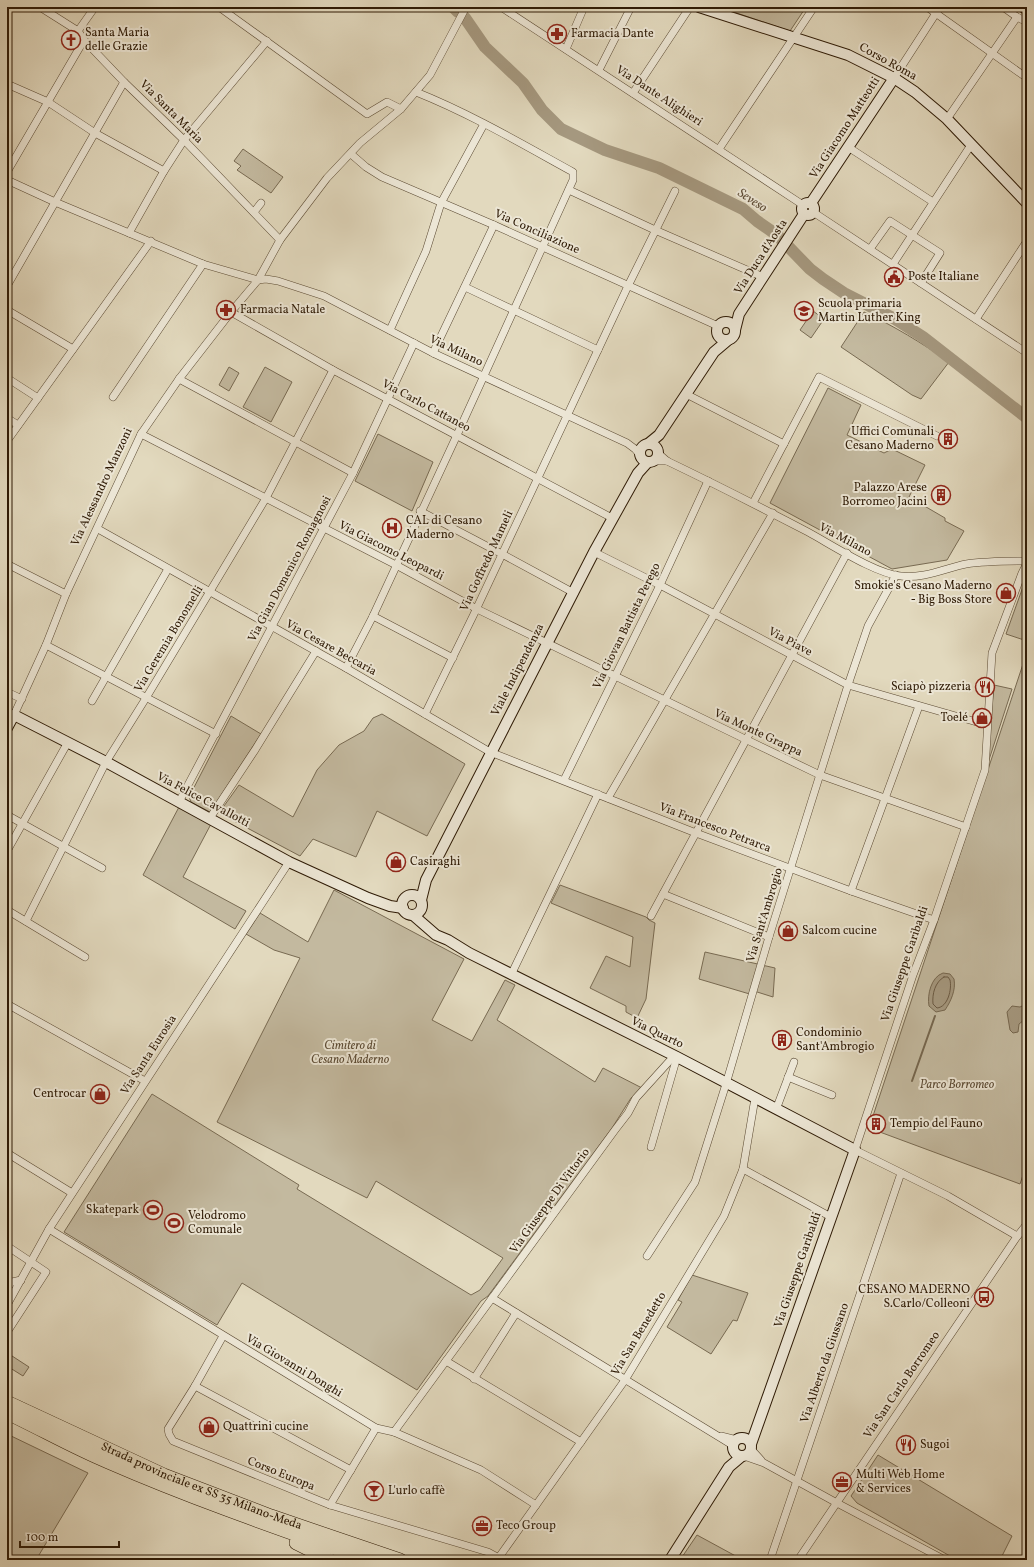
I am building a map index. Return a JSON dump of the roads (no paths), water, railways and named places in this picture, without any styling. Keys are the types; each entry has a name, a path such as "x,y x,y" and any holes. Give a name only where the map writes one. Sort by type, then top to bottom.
{"highway":[{"name":"Strada provinciale ex SS 35 Milano-Meda","path":"7,1402 164,1476 271,1516 400,1560"},
{"name":"Strada provinciale ex SS 35 Milano-Meda","path":"7,1413 107,1462 233,1513 368,1560"},
{"path":"233,1513 264,1529 315,1551 330,1560"}],"street":[{"name":"Via Santa Maria","path":"40,7 78,31 84,40 124,82 184,140 280,240"},
{"path":"78,31 95,7"},
{"path":"219,7 367,114 387,102 401,109"},
{"name":"Via Alessandro Manzoni","path":"7,728 22,699 46,645 66,594 98,529 141,434 179,379 258,280 280,240 333,173 360,143 401,109 430,75 466,7"},
{"name":"Via Dante Alighieri","path":"501,7 1027,352"},
{"path":"566,49 584,7"},
{"path":"598,70 631,7"},
{"path":"633,93 690,7"},
{"name":"Corso Roma","path":"699,7 848,55 894,78 915,92 947,119 1027,203"},
{"path":"719,149 792,37 814,7"},
{"path":"927,7 938,10 992,54 1027,78"},
{"path":"1003,7 1027,22"},
{"name":"Via Giacomo Matteotti","path":"808,208 938,10"},
{"path":"947,119 1017,17"},
{"path":"7,172 84,40"},
{"path":"129,233 164,171 184,140 267,41"},
{"path":"7,286 124,82"},
{"path":"7,84 48,102 95,133 164,171"},
{"path":"346,668 373,616 420,511 457,435 542,246 569,190 574,172 484,124 416,92"},
{"path":"390,330 426,251 441,203 484,124"},
{"path":"893,264 971,145"},
{"path":"848,147 933,202"},
{"name":"Via Conciliazione","path":"351,154 366,167 380,176 542,246 720,327"},
{"name":"Via Milano","path":"7,180 54,202 203,264 258,280 266,279 319,294 434,353 629,444 637,450 667,461 753,503 873,567 896,575 914,576 968,564 989,562 1027,562"},
{"path":"569,190 655,230 763,276"},
{"name":"Via Goffredo Mameli","path":"425,714 477,608 628,286 675,191"},
{"path":"254,212 260,203"},
{"name":"Via Duca d'Aosta","path":"735,330 739,314 808,208"},
{"path":"870,250 890,221 940,253 920,283"},
{"path":"434,353 494,225"},
{"path":"976,319 1027,241"},
{"path":"7,441 151,242"},
{"path":"113,397 203,264"},
{"path":"465,287 598,350"},
{"path":"7,310 73,349"},
{"name":"Via Carlo Cattaneo","path":"231,312 334,370 612,518"},
{"name":"Via Duca d'Aosta","path":"720,327 739,314"},
{"path":"649,455 659,435 714,352 720,345 734,336 735,330 732,325 720,327"},
{"path":"720,327 721,339 727,341"},
{"path":"714,352 720,327"},
{"name":"Via Gian Domenico Romagnosi","path":"179,802 353,473 414,343"},
{"name":"Via Geremia Bonomelli","path":"26,922 106,762 210,593 266,498 334,370"},
{"path":"753,503 818,377 937,436"},
{"path":"7,378 38,398"},
{"path":"179,379 353,473"},
{"path":"686,394 784,444"},
{"path":"7,418 18,425"},
{"name":"Via Giacomo Leopardi","path":"141,434 546,643"},
{"name":"Viale Indipendenza","path":"412,904 426,880 490,752 594,552 649,455"},
{"name":"Via Giovan Battista Perego","path":"564,780 660,585 708,481"},
{"path":"420,511 574,593"},
{"path":"608,798 663,700 772,513"},
{"name":"Via Cesare Beccaria","path":"98,529 346,668 490,752"},
{"name":"Via Piave","path":"594,552 660,585 848,685 987,725"},
{"path":"651,916 745,739 793,656 847,553"},
{"name":"Via Giuseppe Garibaldi","path":"670,1560 729,1467 747,1451 756,1425 762,1416 985,770 992,653 1027,562"},
{"path":"7,564 66,594"},
{"path":"92,701 168,569"},
{"name":"Via Giuseppe Garibaldi","path":"1018,583 1027,571"},
{"name":"Via Sant'Ambrogio","path":"647,1256 695,1182 848,685 868,626 896,575"},
{"path":"373,616 453,658"},
{"name":"Via Monte Grappa","path":"546,643 820,775 966,828"},
{"path":"46,645 216,734"},
{"path":"210,818 316,651"},
{"path":"7,692 22,699"},
{"path":"851,891 919,706"},
{"name":"Via Felice Cavallotti","path":"14,715 106,762 289,862 368,898 390,906 412,904"},
{"path":"7,851 68,742"},
{"name":"Via Francesco Petrarca","path":"490,752 696,833 851,891 934,920"},
{"path":"511,975 598,794"},
{"path":"7,815 102,868"},
{"name":"Via Santa Eurosia","path":"7,1305 49,1229 289,862"},
{"path":"663,894 770,937"},
{"name":"Via Quarto","path":"412,904 436,935 448,940 511,975 675,1057 855,1150"},
{"path":"7,910 85,957"},
{"path":"7,1004 145,1081"},
{"path":"651,1147 675,1057"},
{"name":"Via Giuseppe Di Vittorio","path":"394,1432 628,1113 636,1098 675,1057"},
{"path":"777,1107 794,1062"},
{"path":"788,1077 832,1095"},
{"name":"Via San Benedetto","path":"498,1559 625,1380 724,1216 743,1169 755,1098"},
{"path":"855,1150 948,1196 1017,1236"},
{"path":"7,1153 72,1193"},
{"path":"743,1169 831,1217"},
{"name":"Via Alberto da Giussano","path":"770,1560 901,1173"},
{"name":"Via San Carlo Borromeo","path":"798,1560 837,1504 932,1359 1017,1236 1027,1224"},
{"name":"Via Giovanni Donghi","path":"49,1229 376,1428 394,1432 481,1470 536,1505"},
{"path":"7,1246 46,1272 9,1329"},
{"path":"7,1288 12,1282 21,1280"},
{"path":"492,1298 717,1436 736,1443 747,1439 747,1451"},
{"path":"474,1379 516,1313"},
{"name":"Corso Europa","path":"223,1336 195,1386 168,1429 173,1441 330,1505 488,1552 498,1559"},
{"path":"446,1361 581,1442"},
{"path":"195,1386 351,1470"},
{"name":"Via Giuseppe Garibaldi","path":"729,1467 736,1443 762,1416"},
{"path":"330,1505 376,1428"},
{"path":"736,1443 736,1454 747,1451"},
{"path":"747,1451 764,1463 837,1504 945,1560"}],"water":[{"path":"943,973 950,974 954,979 954,991 945,1010 936,1012 929,1006 929,992 935,978"},
{"path":"1024,1005 1027,1006 1027,1013 1024,1015 1024,1020 1019,1024 1018,1032 1013,1033 1010,1030 1007,1012 1012,1006 1020,1007"}],"waterway":[{"name":"Seveso","path":"453,7 458,12"},
{"name":"Seveso","path":"465,18 485,47 523,83 542,110 561,129 605,150 659,168 743,209 777,235 810,269 823,279 844,293 895,319 923,337 1027,418"},
{"path":"912,1081 935,1016"}],"railway":[{"path":"1016,7 1027,15"}],"place":[{"name":"Farmacia Dante","path":"557,34"},
{"name":"Santa Maria delle Grazie","path":"71,40"},
{"name":"Poste Italiane","path":"894,277"},
{"name":"Farmacia Natale","path":"226,310"},
{"name":"Scuola primaria Martin Luther King","path":"804,311"},
{"name":"Uffici Comunali Cesano Maderno","path":"948,439"},
{"name":"Palazzo Arese Borromeo Jacini","path":"941,495"},
{"name":"CAL di Cesano Maderno","path":"392,528"},
{"name":"Smokie's Cesano Maderno - Big Boss Store","path":"1006,593"},
{"name":"Sciapò pizzeria","path":"985,687"},
{"name":"Toelé","path":"982,718"},
{"name":"Casiraghi","path":"396,862"},
{"name":"Salcom cucine","path":"788,931"},
{"name":"Condominio Sant'Ambrogio","path":"782,1040"},
{"name":"Centrocar","path":"100,1094"},
{"name":"Tempio del Fauno","path":"876,1124"},
{"name":"Skatepark","path":"153,1210"},
{"name":"Velodromo Comunale","path":"174,1223"},
{"name":"CESANO MADERNO S.Carlo/Colleoni","path":"984,1297"},
{"name":"Quattrini cucine","path":"209,1427"},
{"name":"Sugoi","path":"906,1445"},
{"name":"Multi Web Home & Services","path":"842,1482"},
{"name":"L'urlo caffè","path":"374,1491"},
{"name":"Teco Group","path":"482,1526"}],"park label":[{"name":"Cimitero di Cesano Maderno","path":"350,1053"},
{"name":"Parco Borromeo","path":"957,1085"}]}
